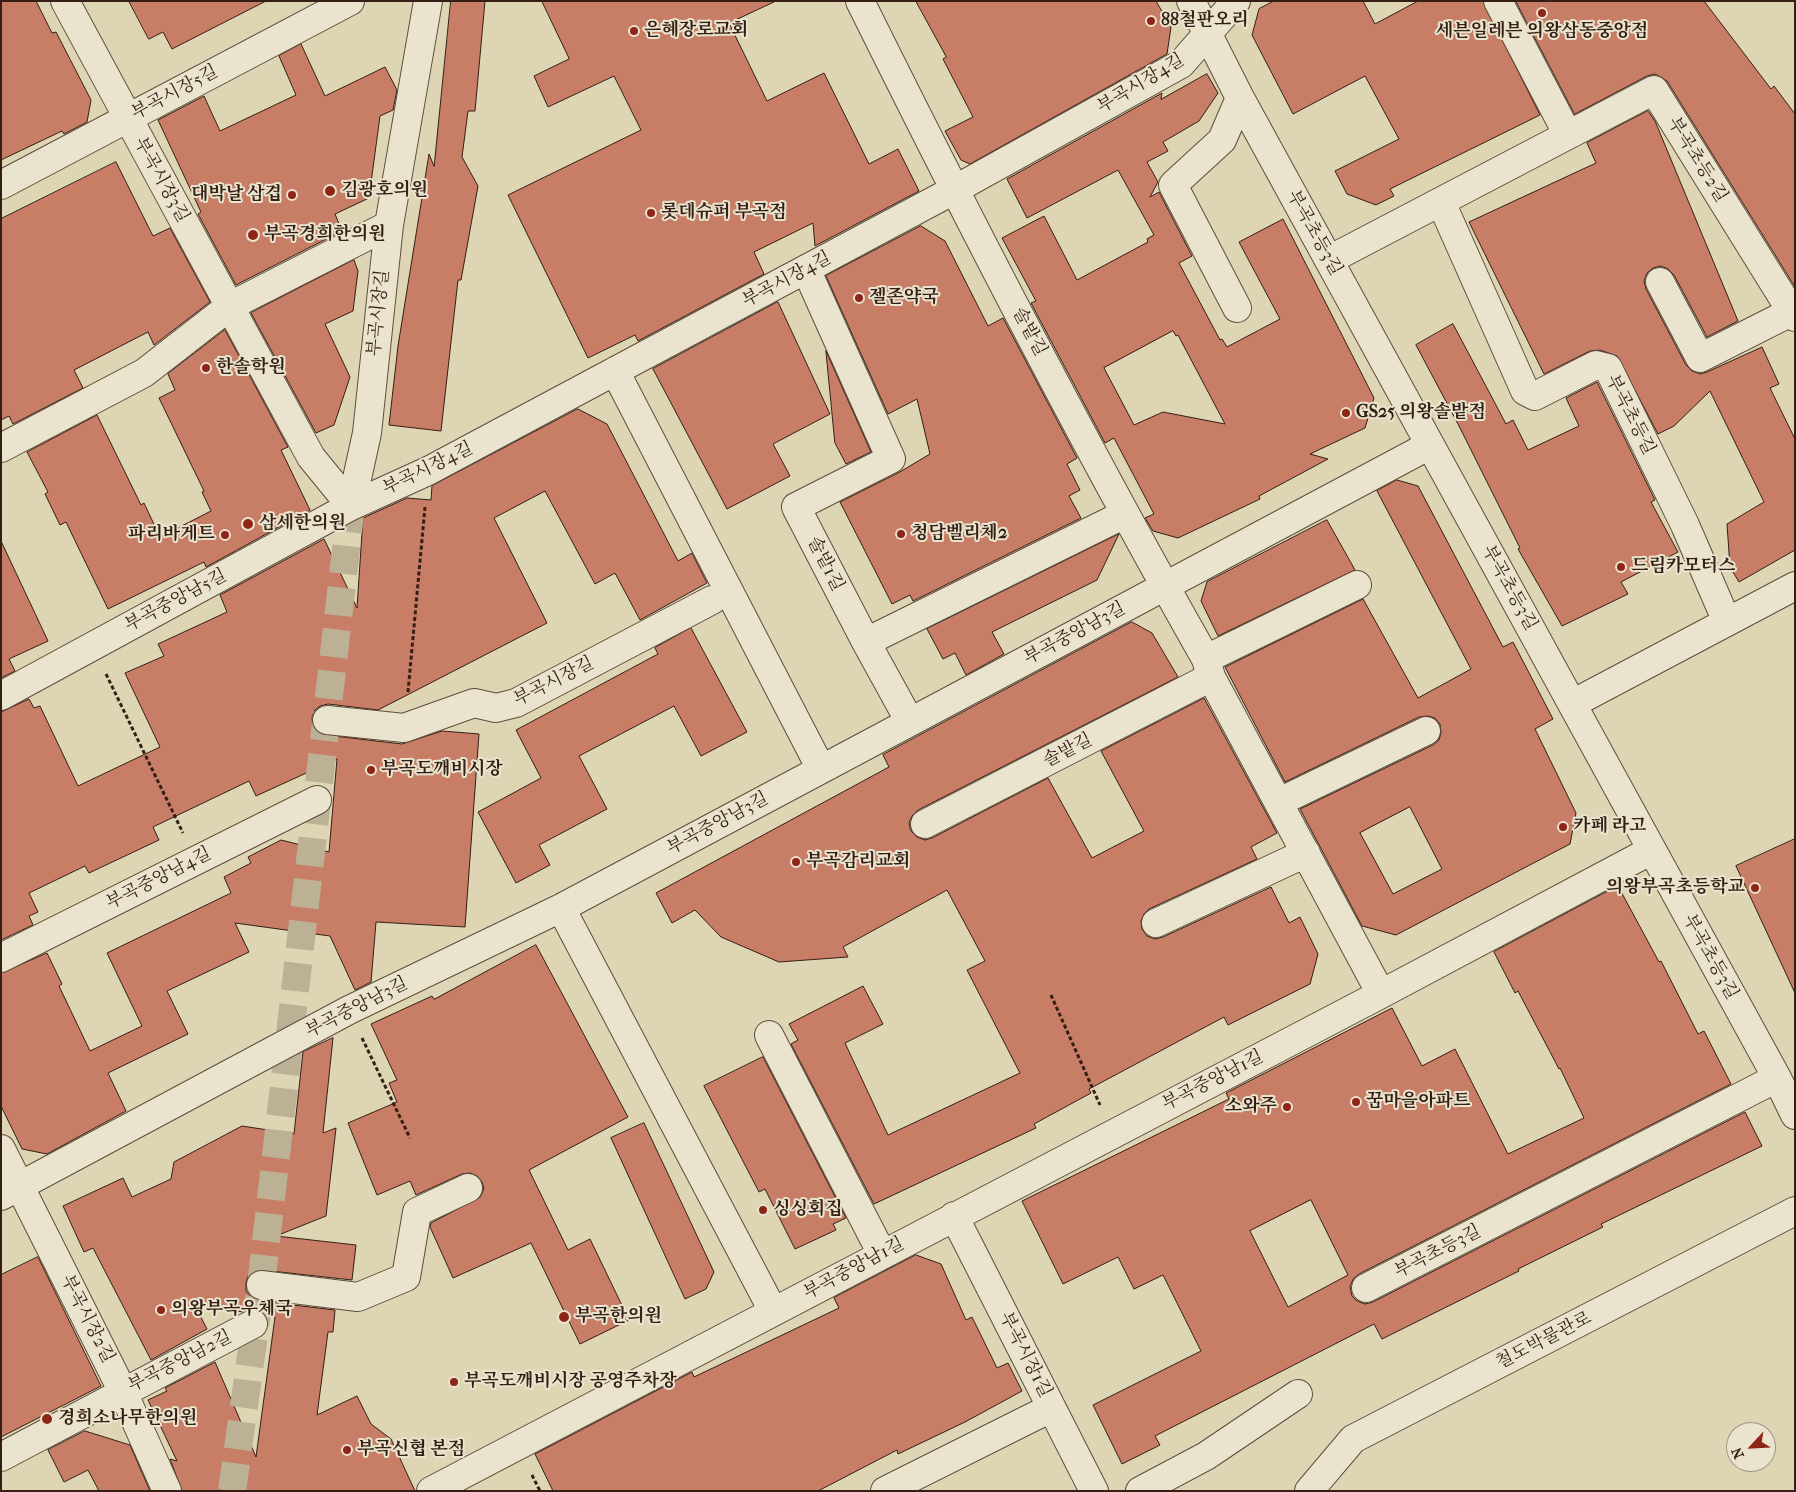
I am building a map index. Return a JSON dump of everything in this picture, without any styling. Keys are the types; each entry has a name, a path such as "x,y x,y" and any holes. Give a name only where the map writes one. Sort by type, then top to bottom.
{"street":[{"name":"부곡시장3길","path":"65,1 311,457 350,506"},
{"name":"부곡시장5길","path":"1,185 350,1"},
{"name":"부곡시장길","path":"350,506 367,434 389,225 428,1"},
{"name":"솔밭길","path":"860,1 954,190 1382,994"},
{"name":"부곡초등3길","path":"1192,1 1240,98 1777,1078 1795,1115"},
{"name":"부곡시장4길","path":"350,506 428,471 954,190 1181,64 1236,1"},
{"path":"1498,1 1568,136"},
{"name":"부곡초등2길","path":"1329,260 1654,90 1794,313 1700,358 1660,282"},
{"path":"1237,308 1173,185 1222,140 1240,98"},
{"name":"부곡초등길","path":"1441,202 1525,391 1535,396 1596,365 1608,368 1685,525 1726,622"},
{"path":"1,448 144,373 230,306 389,225"},
{"name":"솔밭1길","path":"806,269 891,459 796,507 866,642"},
{"path":"615,371 821,769"},
{"name":"부곡중앙남3길","path":"11,1191 349,1010 561,908 1430,445"},
{"name":"부곡중앙남5길","path":"1,696 350,506"},
{"path":"910,722 866,642 1125,514"},
{"name":"솔밭길","path":"925,824 1357,585"},
{"path":"1572,704 1795,586"},
{"name":"부곡시장길","path":"327,720 404,728 474,703 496,708 516,703 712,600"},
{"path":"1279,802 1426,732"},
{"name":"부곡중앙남4길","path":"1,958 317,800"},
{"name":"부곡중앙남1길","path":"431,1491 1382,994 1652,850"},
{"path":"1156,923 1306,853"},
{"path":"561,908 773,1311"},
{"path":"770,1035 882,1254"},
{"name":"부곡초등3길","path":"1366,1288 1777,1078"},
{"name":"부곡시장2길","path":"1,1149 11,1191 123,1392 167,1491"},
{"path":"260,1284 358,1297 406,1277 417,1212 468,1188"},
{"name":"철도박물관로","path":"1308,1491 1353,1439 1795,1211"},
{"name":"부곡시장1길","path":"884,1491 1051,1408 954,1216"},
{"name":"부곡중앙남2길","path":"1,1457 253,1324"},
{"path":"1140,1491 1206,1456 1298,1394"},
{"path":"1051,1408 1094,1491"}],"path":[{"path":"404,728 428,471"},
{"path":"92,646 196,860"},
{"path":"1051,995 1113,1133"},
{"path":"349,1010 410,1138"}],"building":[{"path":"1,1 36,1 52,33 56,32 91,100 87,122 64,134 62,131 1,160"},
{"path":"129,1 266,1 172,49 163,32 149,39"},
{"path":"451,1 485,1 475,111 468,111 462,157 478,186 461,280 458,280 441,431 389,425 398,346 429,154 434,166"},
{"name":"롯데슈퍼 부곡점","path":"542,1 776,1 729,23 767,101 824,73 869,164 898,149 919,191 815,246 813,223 754,252 764,274 638,341 635,335 588,358 508,195 641,130 614,76 548,107 534,76 569,59"},
{"path":"916,1 1156,1 1171,27 1167,54 970,164 961,160 945,131 973,117 943,59 946,57"},
{"path":"1274,1 1363,1 1375,24 1418,1 1483,1 1540,115 1390,189 1394,196 1376,205 1347,194 1335,171 1399,139 1365,76 1293,114 1252,35 1259,9"},
{"path":"1516,1 1704,1 1771,89 1774,86 1795,114 1795,287 1667,81 1655,74 1647,76 1575,114"},
{"path":"301,44 325,96 385,67 397,90 393,110 380,116 369,198 335,214 342,231 236,285 198,214 201,212 158,120 204,96 220,131 296,95 279,56"},
{"path":"1207,74 1218,93 1199,121 1163,142 1168,151 1147,162 1158,182 1150,197 1159,192 1192,256 1179,263 1220,340 1222,339 1227,347 1280,319 1239,242 1283,219 1374,398 1365,428 1310,454 1328,459 1259,496 1260,499 1178,538 1153,531 1145,518 1154,514 1114,438 1105,443 1031,303 1036,301 1002,238 1044,216 1077,280 1148,242 1147,239 1154,235 1118,170 1027,218 1007,179 1162,93 1161,99","holes":["1173,331 1176,336 1178,335 1225,424 1163,412 1134,425 1104,368"]},
{"path":"1648,111 1655,121 1738,321 1707,337 1674,275 1668,269 1661,266 1653,268 1647,273 1644,281 1646,289 1686,365 1692,371 1700,374 1707,372 1762,347 1779,384 1770,388 1795,439 1795,550 1739,582 1730,567 1727,524 1764,502 1710,391 1674,426 1658,434 1617,356 1600,350 1590,351 1544,374 1469,222 1596,163 1587,143"},
{"path":"116,162 153,236 170,228 210,302 154,345 148,332 74,370 83,388 13,424 9,416 1,420 1,219"},
{"path":"921,226 945,241 988,326 1003,318 1077,458 1067,464 1080,490 1069,496 1081,518 913,601 910,595 892,604 840,502 898,473 930,454 917,399 888,414 826,276"},
{"path":"354,260 358,271 353,311 325,324 350,377 334,425 316,433 251,313"},
{"path":"778,302 830,414 773,444 790,476 727,509 653,369"},
{"path":"1453,324 1506,424 1513,420 1528,450 1579,426 1566,398 1597,382 1655,500 1651,502 1678,552 1621,582 1628,594 1562,626 1518,549 1520,548 1416,345"},
{"path":"225,330 288,447 281,450 310,510 206,567 204,562 108,609 66,522 60,525 45,494 48,492 27,452 97,415 141,505 144,503 160,537 211,511 202,492 204,491 159,398 175,390 168,374"},
{"path":"826,351 871,452 846,464 835,443"},
{"path":"578,409 607,424 678,561 692,553 707,583 640,620 615,573 595,584 545,491 494,518 547,623 378,710 328,704 320,706 314,711 312,718 313,727 318,733 402,744 442,731 479,734 465,927 376,922 371,982 355,990 330,936 235,923 249,952 167,991 188,1034 108,1073 126,1111 47,1154 22,1149 1,1106 1,973 47,953 62,984 59,986 90,1051 142,1026 107,953 231,893 224,877 251,863 248,857 281,840 329,852 337,759 256,796 249,781 153,827 159,840 89,873 85,866 29,893 38,912 29,916 33,925 1,940 1,712 29,699 34,708 40,706 78,786 160,747 125,673 164,656 158,644 227,612 220,595 324,539 357,608 363,518 407,498 431,500 432,486"},
{"path":"1397,480 1418,486 1503,647 1513,642 1553,719 1535,729 1576,813 1570,844 1396,935 1362,926 1300,809 1433,745 1439,740 1441,733 1440,724 1435,718 1428,716 1419,717 1285,782 1225,667 1363,599 1418,698 1471,669 1377,491","holes":["1410,807 1442,869 1393,894 1360,833"]},
{"path":"1327,520 1355,570 1218,636 1201,601 1207,582"},
{"path":"1119,534 1097,580 992,632 1004,654 966,675 955,653 943,659 927,629"},
{"path":"1,541 48,641 9,659 15,671 1,678"},
{"path":"1132,622 1152,633 1178,677 918,810 912,816 909,823 911,831 917,837 925,840 932,838 1048,778 1092,858 1144,831 1101,751 1204,698 1277,833 1251,847 1257,859 1149,909 1141,921 1142,929 1147,936 1155,939 1163,937 1271,887 1289,923 1300,917 1318,954 1310,984 1228,1025 1224,1017 1089,1089 1091,1093 1034,1124 1036,1128 874,1204 791,1044 798,1040 789,1024 863,986 883,1024 845,1043 888,1135 1020,1073 967,970 985,961 947,890 843,947 848,957 779,962 721,937 695,910 672,923 656,893 889,767 883,755"},
{"path":"691,628 747,732 701,756 674,706 579,756 607,809 539,845 550,865 516,883 478,812 541,778 516,730 658,654 655,648"},
{"path":"1795,839 1795,993 1736,866"},
{"path":"1618,886 1659,962 1661,961 1698,1034 1704,1031 1731,1084 1359,1274 1353,1279 1350,1287 1352,1296 1357,1301 1365,1304 1373,1302 1745,1112 1762,1146 1601,1224 1603,1227 1382,1339 1374,1324 1155,1436 1160,1445 1122,1464 1093,1405 1201,1351 1163,1275 1134,1289 1118,1257 1063,1284 1022,1201 1229,1099 1226,1093 1392,1008 1422,1066 1455,1049 1508,1154 1584,1118 1560,1068 1518,991 1515,993 1494,952","holes":["1311,1200 1348,1275 1288,1307 1250,1231"]},
{"path":"536,945 628,1117 529,1170 568,1250 590,1239 629,1320 580,1344 531,1243 453,1278 430,1227 431,1223 480,1197 484,1189 482,1182 477,1176 470,1173 462,1174 416,1195 410,1181 377,1195 348,1123 397,1102 389,1083 397,1080 371,1024 432,996 434,999"},
{"path":"333,1038 323,1133 336,1128 326,1216 276,1236 356,1245 352,1280 262,1270 254,1271 248,1276 246,1291 251,1297 259,1301 335,1310 333,1332 328,1332 317,1415 357,1396 371,1424 391,1439 415,1491 182,1491 170,1459 177,1461 148,1400 167,1391 165,1388 215,1362 256,1457 275,1317 266,1315 254,1308 243,1312 194,1304 207,1329 151,1360 93,1248 84,1252 63,1206 123,1178 132,1197 171,1179 174,1162 242,1126 294,1134 303,1052"},
{"path":"763,1057 846,1218 833,1224 836,1230 795,1249 765,1189 759,1192 704,1086"},
{"path":"644,1123 714,1272 706,1289 685,1299 611,1138"},
{"path":"916,1255 941,1264 966,1320 972,1317 997,1368 1008,1363 1022,1391 965,1422 898,1454 897,1450 818,1491 553,1491 535,1454 692,1372 694,1377 839,1308 834,1298"},
{"path":"38,1257 101,1386 1,1437 1,1275"},
{"path":"85,1431 130,1445 150,1491 99,1491 88,1470 64,1482 48,1450"}],"tunnel":[{"path":"232,1491 261,1285 351,506"}],"place":[{"name":"세븐일레븐 의왕삼동중앙점","path":"1542,13"},
{"name":"88철판오리","path":"1151,21"},
{"name":"은혜장로교회","path":"634,31"},
{"name":"김광호의원","path":"330,191"},
{"name":"대박날 삼겹","path":"292,195"},
{"name":"롯데슈퍼 부곡점","path":"651,213"},
{"name":"부곡경희한의원","path":"253,235"},
{"name":"젤존약국","path":"859,298"},
{"name":"한솔학원","path":"206,368"},
{"name":"GS25 의왕솔밭점","path":"1346,413"},
{"name":"삼세한의원","path":"248,524"},
{"name":"청담벨리체2","path":"901,534"},
{"name":"파리바게트","path":"225,535"},
{"name":"드림카모터스","path":"1621,567"},
{"name":"부곡도깨비시장","path":"371,770"},
{"name":"카페 라고","path":"1563,827"},
{"name":"부곡감리교회","path":"796,862"},
{"name":"의왕부곡초등학교","path":"1755,888"},
{"name":"꿈마을아파트","path":"1356,1102"},
{"name":"소와주","path":"1287,1107"},
{"name":"싱싱회집","path":"763,1210"},
{"name":"의왕부곡우체국","path":"161,1310"},
{"name":"부곡한의원","path":"564,1317"},
{"name":"부곡도깨비시장 공영주차장","path":"454,1382"},
{"name":"경희소나무한의원","path":"47,1419"},
{"name":"부곡신협 본점","path":"347,1450"}]}
